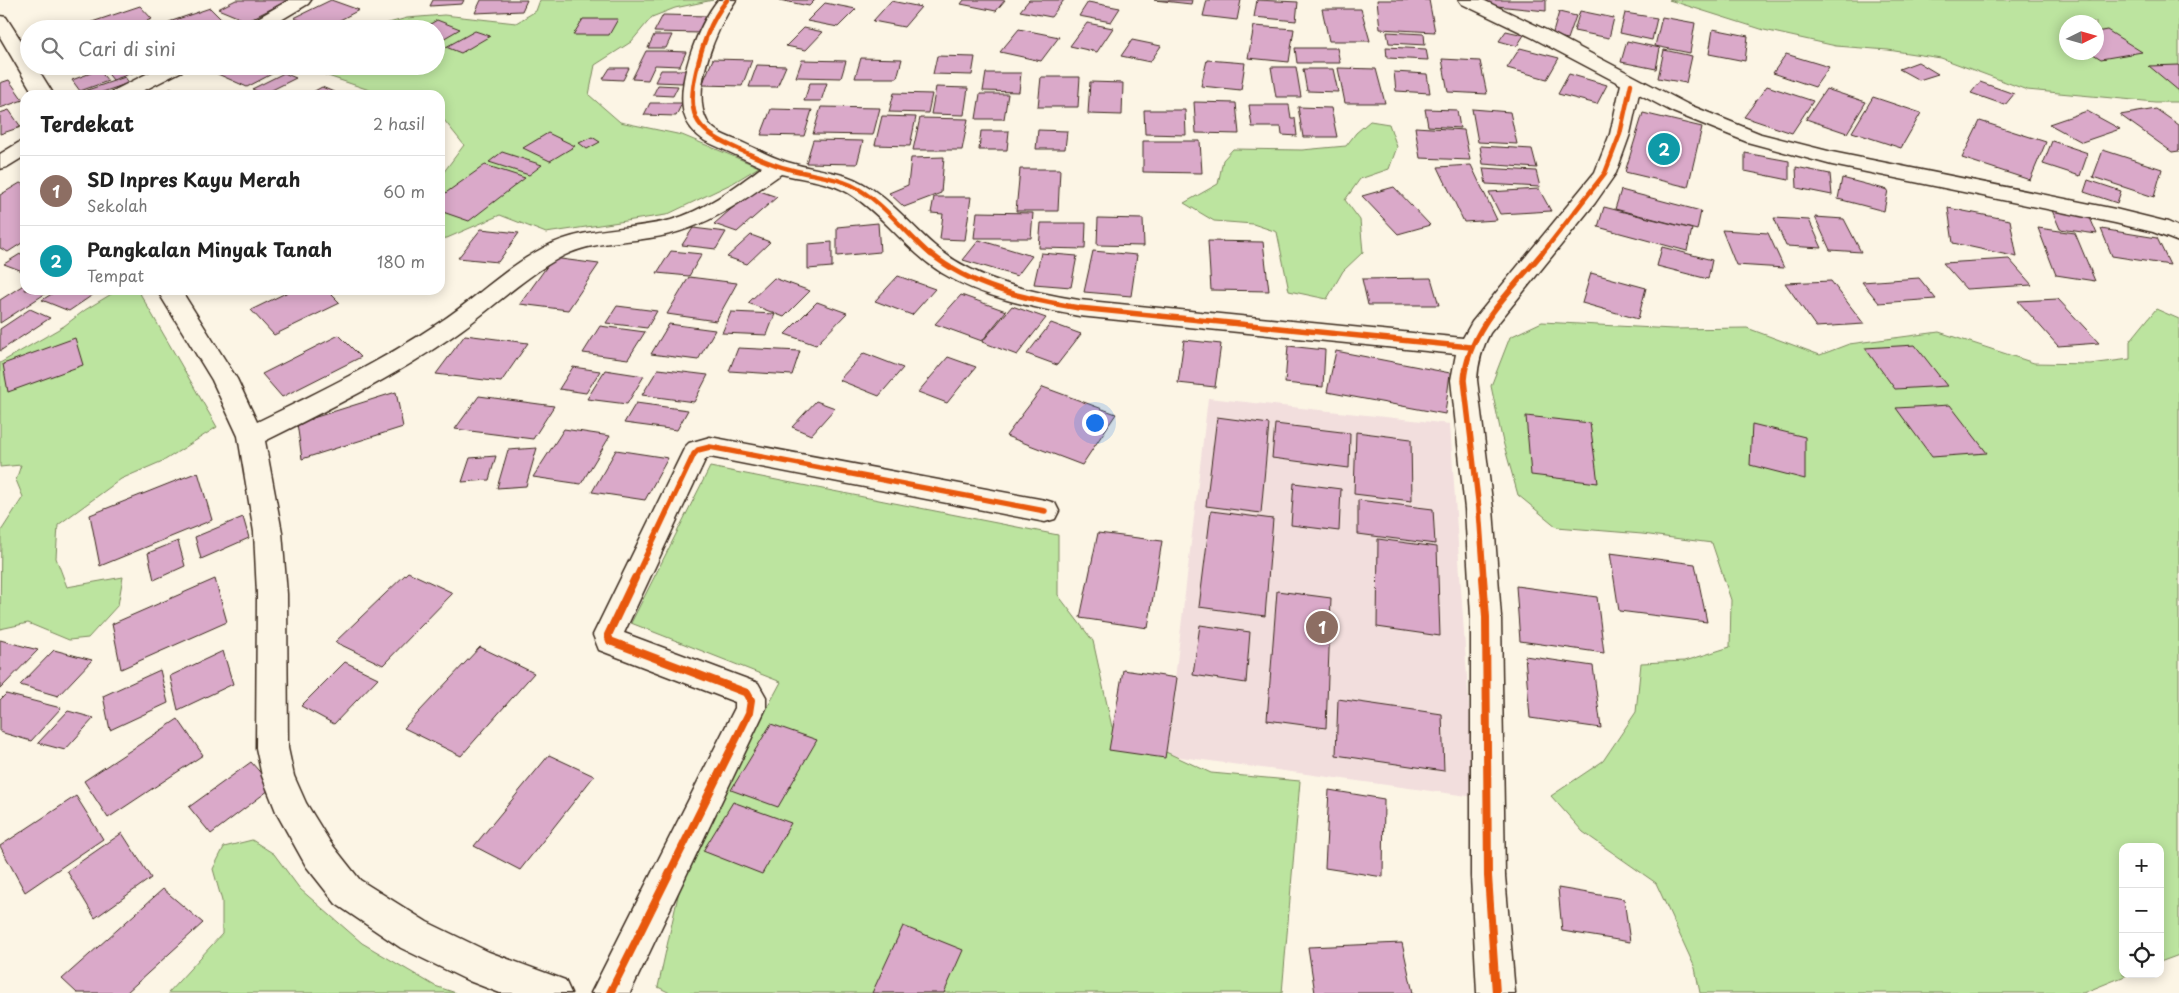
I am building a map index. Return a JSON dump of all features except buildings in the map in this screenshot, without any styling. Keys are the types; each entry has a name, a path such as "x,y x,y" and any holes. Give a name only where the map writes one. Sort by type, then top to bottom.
{"street":[{"path":"268,20 302,0"},
{"path":"727,0 714,17 707,33 694,79 692,107 702,129 711,137 778,166 845,183 861,191 933,256 951,269 980,284 1016,296 1079,308 1470,347"},
{"path":"1468,0 1517,21 1631,84 1716,123 1754,138 1808,153 2115,216 2160,227 2179,235"},
{"path":"0,22 20,55"},
{"path":"32,75 41,90"},
{"path":"130,90 159,75"},
{"path":"1496,993 1488,876 1486,617 1478,509 1464,380 1465,362 1470,347 1503,301 1588,198 1605,173 1620,134 1631,84"},
{"path":"0,163 20,150"},
{"path":"251,436 355,384 421,346 468,314 536,261 564,246 582,240 660,229 691,221 726,203 778,166"},
{"path":"172,295 224,379 251,436 268,532 272,594 272,748 278,776 294,814 318,854 348,892 414,935 482,968 552,993"},
{"path":"610,993 745,722 751,704 750,696 747,693 610,641 608,635 694,454 698,450 710,447 1046,511"}],"shaded area":[{"path":"1208,398 1450,424 1475,797 1166,755"}],"green space":[{"path":"540,0 713,0 675,8 652,17 631,42 595,65 589,95 620,122 682,135 759,167 733,183 666,215 546,233 500,215 445,238 445,170 464,145 445,121 445,90 369,90 325,75 445,75 445,20 400,20 444,15 516,23 536,11"},
{"path":"1669,0 2179,0 2179,102 2155,102 2027,90 1941,58 1888,50 1836,46 1764,30"},
{"path":"1370,121 1389,124 1397,147 1389,169 1360,179 1345,200 1360,220 1363,252 1343,271 1327,299 1289,291 1277,232 1253,224 1214,221 1184,203 1218,184 1223,160 1233,149 1302,150 1346,146 1356,133"},
{"path":"110,295 141,295 217,427 165,460 121,479 58,525 56,558 67,587 123,577 118,605 88,638 69,640 28,623 0,629 1,531 23,497 16,480 21,465 0,467 0,363 64,326"},
{"path":"2156,309 2179,319 2179,955 2164,961 2164,843 2119,843 2120,978 2083,993 1700,993 1695,968 1656,883 1583,832 1551,796 1603,761 1636,712 1641,663 1685,661 1730,647 1731,600 1712,543 1642,534 1557,527 1518,495 1502,438 1491,386 1510,337 1542,322 1673,329 1747,328 1820,355 1849,344 1939,332 2034,363 2090,364 2130,359 2130,341"},
{"path":"710,467 1058,535 1058,595 1093,641 1112,727 1211,773 1300,781 1282,993 670,993 658,987 686,859 781,682 631,623"},
{"path":"252,840 274,854 300,889 362,943 435,986 456,993 168,993 222,934 222,901 213,869 224,847"}],"cycle path":[{"path":"727,0 716,16 708,33 693,87 695,115 704,131 718,140 778,166 831,178 852,186 871,198 934,257 967,277 1003,291 1040,301 1079,308 1470,347"},
{"path":"1496,993 1488,876 1486,617 1479,509 1464,380 1467,359 1481,328 1587,198 1605,173 1620,134 1631,84"},
{"path":"610,993 749,713 751,705 751,700 747,693 610,641 608,635 694,454 698,450 710,447 1045,511"}],"place":[{"name":"Pangkalan Minyak Tanah","path":"1664,149"},
{"name":"SD Inpres Kayu Merah","path":"1322,627"}]}
